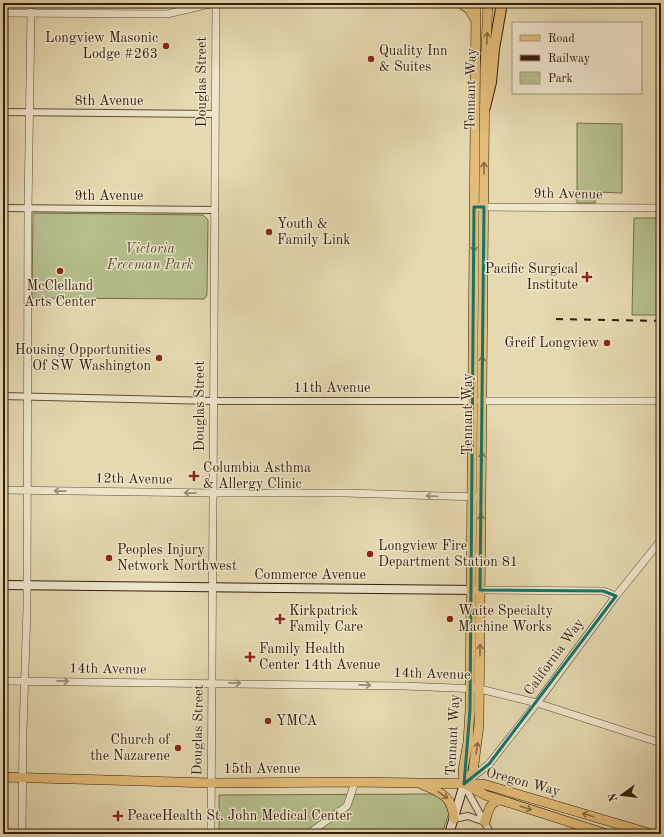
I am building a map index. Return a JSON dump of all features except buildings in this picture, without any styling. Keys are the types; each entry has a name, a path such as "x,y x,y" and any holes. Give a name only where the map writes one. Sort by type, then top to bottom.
{"highway":[{"path":"485,107 491,82 494,49 502,3"}],"main road":[{"path":"460,3 468,9 475,20"},
{"name":"Tennant Way","path":"464,784 463,770 469,730 470,688 476,3"},
{"name":"Tennant Way","path":"464,784 472,772 479,726 485,107 488,3"},
{"name":"Commerce Avenue","path":"3,585 480,590"},
{"name":"15th Avenue","path":"3,777 211,783 355,782 464,784"},
{"path":"418,783 446,796 452,805 454,819"},
{"path":"450,834 464,784"},
{"name":"Oregon Way","path":"464,784 485,795 607,834"},
{"name":"Oregon Way","path":"464,784 484,784 652,834"},
{"path":"485,822 491,806 494,802 501,800"}],"street":[{"path":"3,13 167,14 215,3"},
{"name":"Douglas Street","path":"210,834 213,587 215,3"},
{"path":"22,834 27,585 28,209 31,12"},
{"name":"8th Avenue","path":"3,112 215,114"},
{"name":"9th Avenue","path":"474,207 661,208"},
{"name":"9th Avenue","path":"3,208 215,210"},
{"name":"11th Avenue","path":"3,396 213,401 661,402"},
{"name":"12th Avenue","path":"3,490 345,493 481,497"},
{"name":"California Way","path":"464,784 489,764 537,703 616,596 661,540"},
{"name":"Commerce Avenue","path":"480,590 602,591 616,596"},
{"name":"14th Avenue","path":"3,681 424,686 470,688 480,689 537,703 661,743"},
{"path":"308,834 347,806 355,782"},
{"path":"464,784 491,834"},
{"path":"454,819 468,816 485,822"}],"highlighted area":[{"path":"474,207 484,207 480,590 603,591 616,596 489,764 464,784 470,710"}],"green space":[{"path":"3,3 182,3 166,8 3,7"},
{"path":"577,123 622,124 622,193 596,192 595,203 577,203"},
{"name":"Victoria Freeman Park","path":"33,213 203,215 208,220 207,295 204,299 32,298"},
{"path":"634,218 661,218 661,315 632,315"},
{"path":"434,794 443,797 450,810 442,834 219,834 219,795"}],"railway":[{"path":"556,319 661,321"}],"place":[{"name":"Longview Masonic Lodge #263","path":"166,46"},
{"name":"Quality Inn & Suites","path":"371,59"},
{"name":"Youth & Family Link","path":"269,232"},
{"name":"McClelland Arts Center","path":"60,271"},
{"name":"Pacific Surgical Institute","path":"587,277"},
{"name":"Greif Longview","path":"607,343"},
{"name":"Housing Opportunities Of SW Washington","path":"159,358"},
{"name":"Columbia Asthma & Allergy Clinic","path":"194,476"},
{"name":"Longview Fire Department Station 81","path":"370,554"},
{"name":"Peoples Injury Network Northwest","path":"109,558"},
{"name":"Kirkpatrick Family Care","path":"280,619"},
{"name":"Waite Specialty Machine Works","path":"450,619"},
{"name":"Family Health Center 14th Avenue","path":"250,657"},
{"name":"YMCA","path":"268,721"},
{"name":"Church of the Nazarene","path":"178,748"},
{"name":"PeaceHealth St. John Medical Center","path":"118,816"}]}
